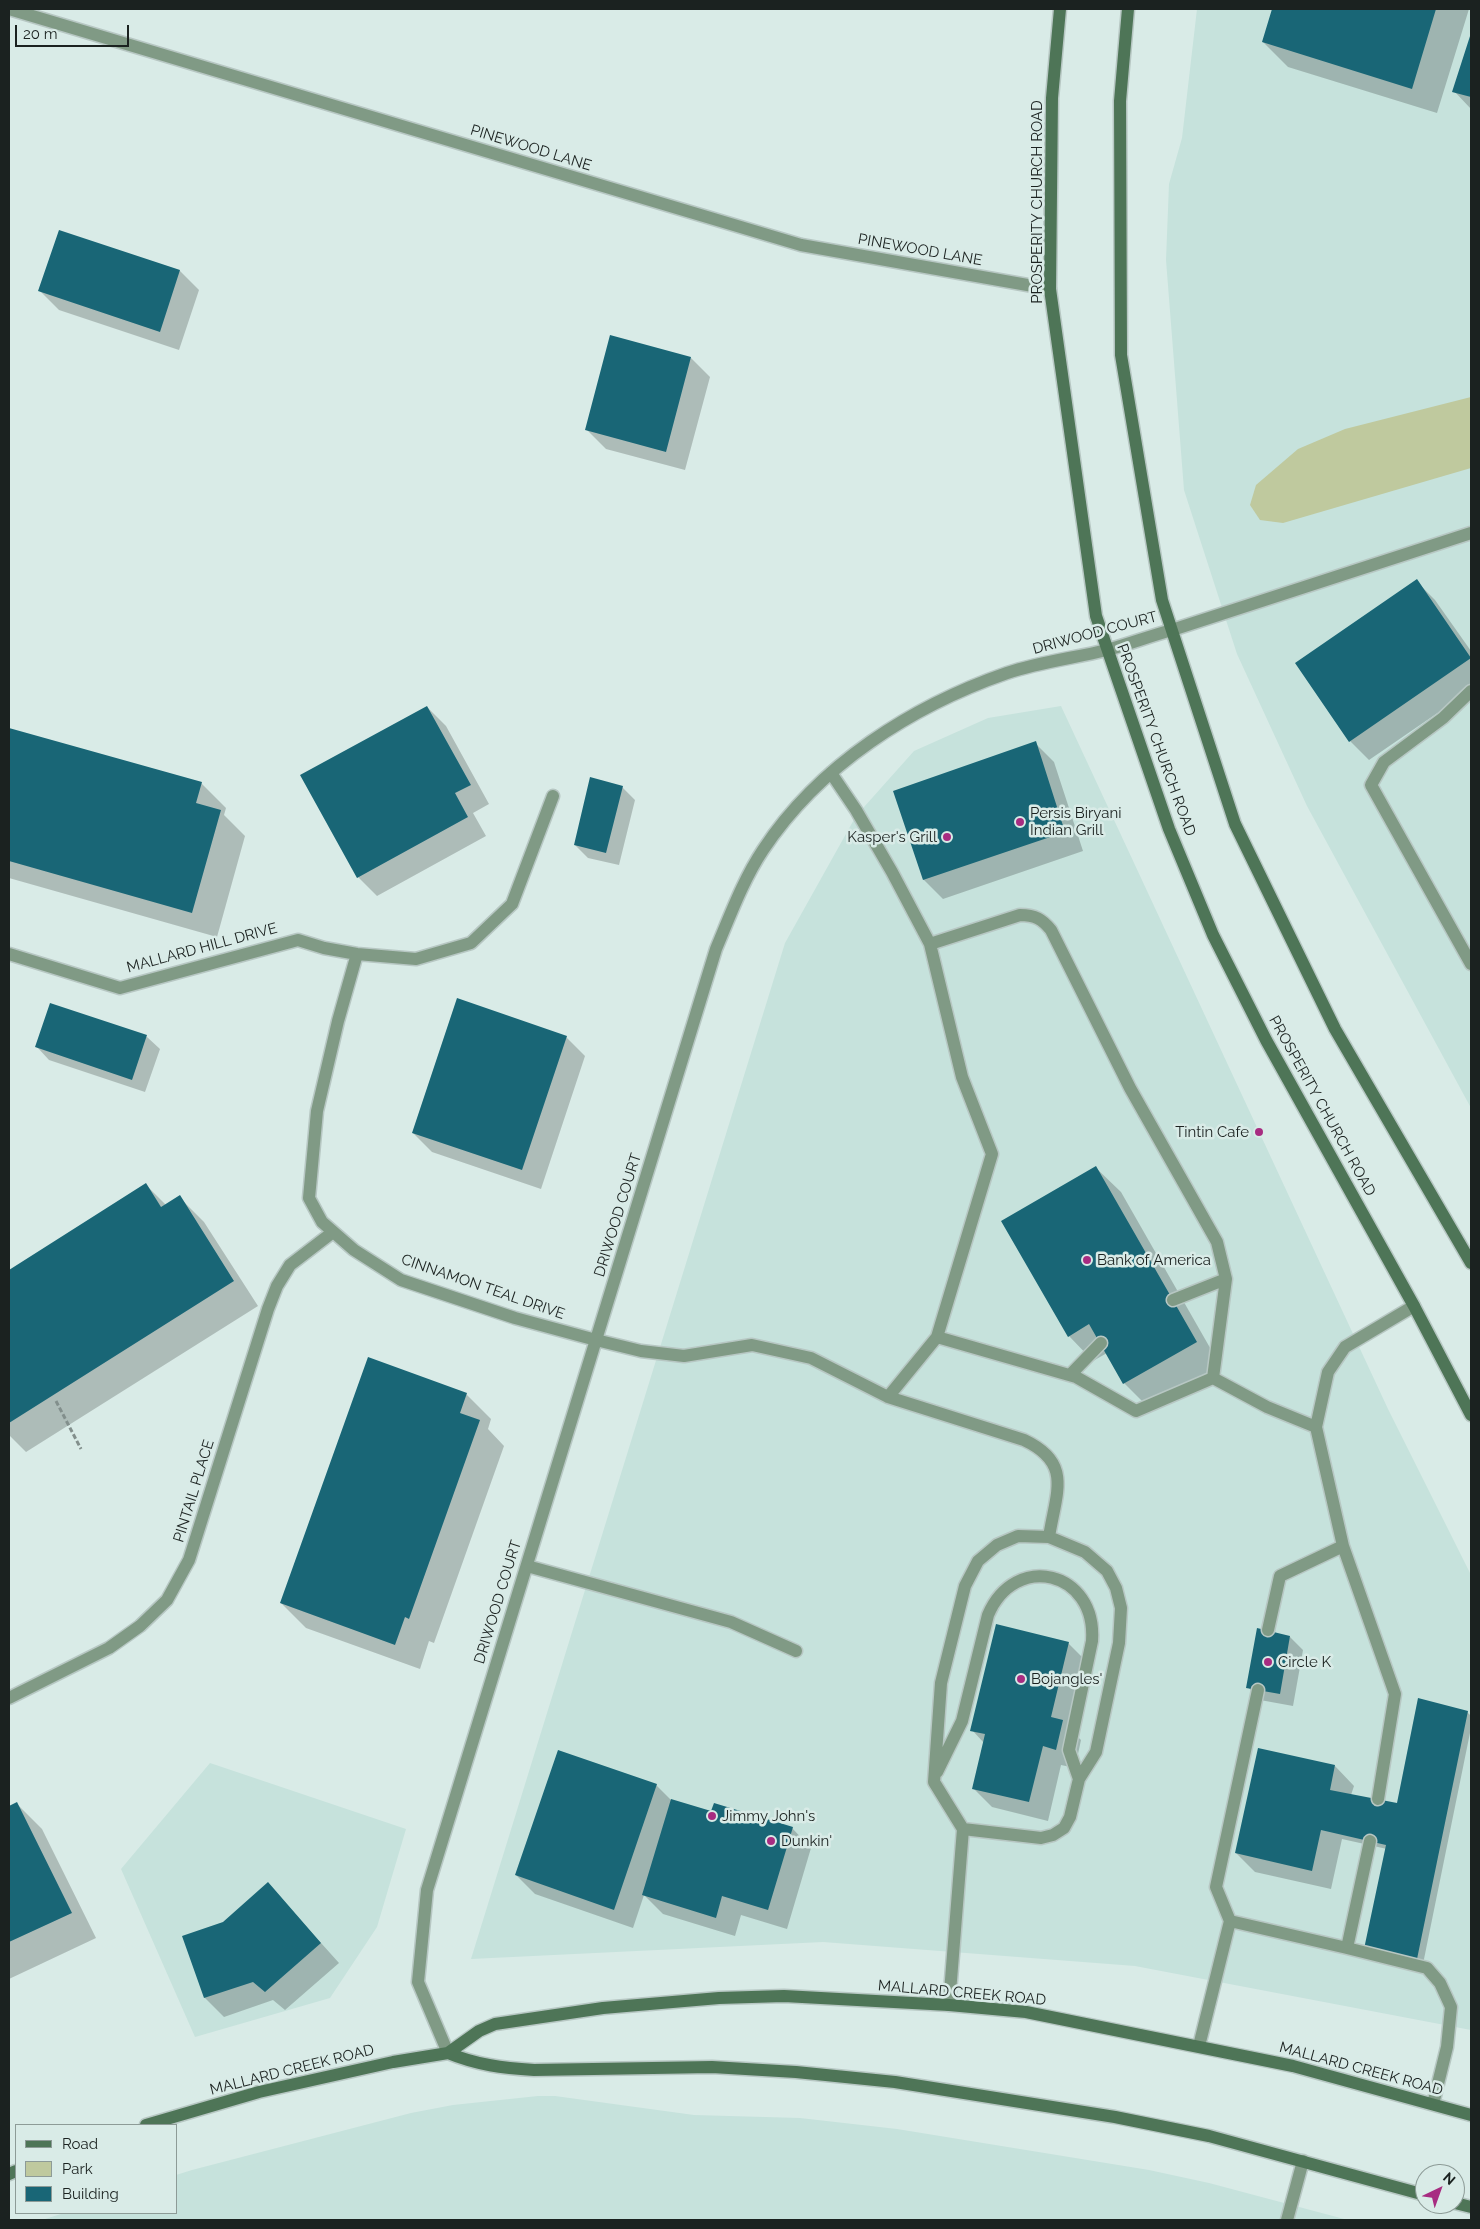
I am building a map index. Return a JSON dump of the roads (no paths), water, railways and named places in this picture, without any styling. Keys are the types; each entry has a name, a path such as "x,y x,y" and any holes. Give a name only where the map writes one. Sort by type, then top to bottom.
{"main road":[{"name":"PROSPERITY CHURCH ROAD","path":"1060,9 1052,98 1050,289 1096,616 1106,650 1169,829 1213,935 1266,1040 1414,1306 1471,1415"},
{"path":"1128,9 1120,101 1121,355 1162,600 1235,824 1336,1029 1471,1263"},
{"name":"MALLARD CREEK ROAD","path":"149,2124 259,2092 393,2062 448,2053 479,2031 495,2024 603,2008 719,1998 784,1996 949,2005 1026,2012 1293,2066 1471,2115"},
{"name":"MALLARD CREEK ROAD","path":"448,2053 484,2066 534,2070 712,2067 796,2072 895,2082 1115,2117 1208,2136 1415,2192"}],"street":[{"name":"PINEWOOD LANE","path":"9,9 800,245 1050,289"},
{"name":"DRIWOOD COURT","path":"448,2053 418,1982 427,1890 716,949 739,896 763,851 795,808 831,773 890,729 947,697 1008,673 1069,656 1106,650 1471,533"},
{"path":"1471,691 1443,718 1384,762 1371,785 1471,964"},
{"path":"831,773 856,810 892,872 930,944 962,1077 992,1154 938,1337 888,1397"},
{"name":"MALLARD HILL DRIVE","path":"9,954 120,988 298,940 324,948 357,954 416,959 471,943 512,904 553,796"},
{"path":"930,944 1020,915 1031,915 1043,920 1051,930 1130,1088 1217,1242 1226,1279 1214,1378"},
{"name":"CINNAMON TEAL DRIVE","path":"357,954 338,1021 317,1111 309,1198 322,1222 354,1250 401,1280 515,1318 641,1351 684,1356 752,1345 811,1358 888,1397 1024,1440 1037,1446 1048,1455 1056,1466 1059,1478 1050,1537"},
{"name":"PINTAIL PLACE","path":"9,1698 109,1648 140,1626 167,1600 189,1560 268,1309 277,1286 290,1265 333,1232"},
{"path":"1173,1300 1226,1279"},
{"path":"1378,1799 1395,1694 1343,1546 1316,1427 1328,1372 1345,1347 1414,1306"},
{"path":"938,1337 1070,1376 1136,1411 1214,1378"},
{"path":"1070,1376 1100,1343"},
{"path":"1214,1378 1267,1407 1316,1427"},
{"path":"949,2005 963,1829 934,1782 940,1682 966,1586 978,1561 997,1545 1018,1536 1050,1537 1085,1552 1107,1571 1116,1588 1121,1608 1119,1643 1096,1752 1079,1779 1070,1817 1064,1828 1053,1835 1041,1838 963,1829"},
{"path":"1268,1630 1280,1576 1343,1546"},
{"path":"527,1566 731,1622 796,1651"},
{"path":"934,1779 962,1721 988,1615 994,1601 1004,1590 1015,1583 1028,1578 1044,1576 1059,1578 1074,1589 1087,1606 1093,1625 1092,1641 1069,1750 1079,1779"},
{"path":"1199,2046 1230,1921 1216,1886 1258,1690"},
{"path":"1347,1948 1370,1841"},
{"path":"1230,1921 1427,1968 1440,1983 1451,2007 1447,2047 1433,2104"},
{"path":"1287,2220 1304,2161"}],"place":[{"name":"Persis Biryani Indian Grill","path":"1020,822"},
{"name":"Kasper's Grill","path":"947,837"},
{"name":"Tintin Cafe","path":"1259,1132"},
{"name":"Bank of America","path":"1087,1260"},
{"name":"Circle K","path":"1268,1662"},
{"name":"Bojangles'","path":"1021,1679"},
{"name":"Jimmy John's","path":"712,1816"},
{"name":"Dunkin'","path":"771,1841"}]}
